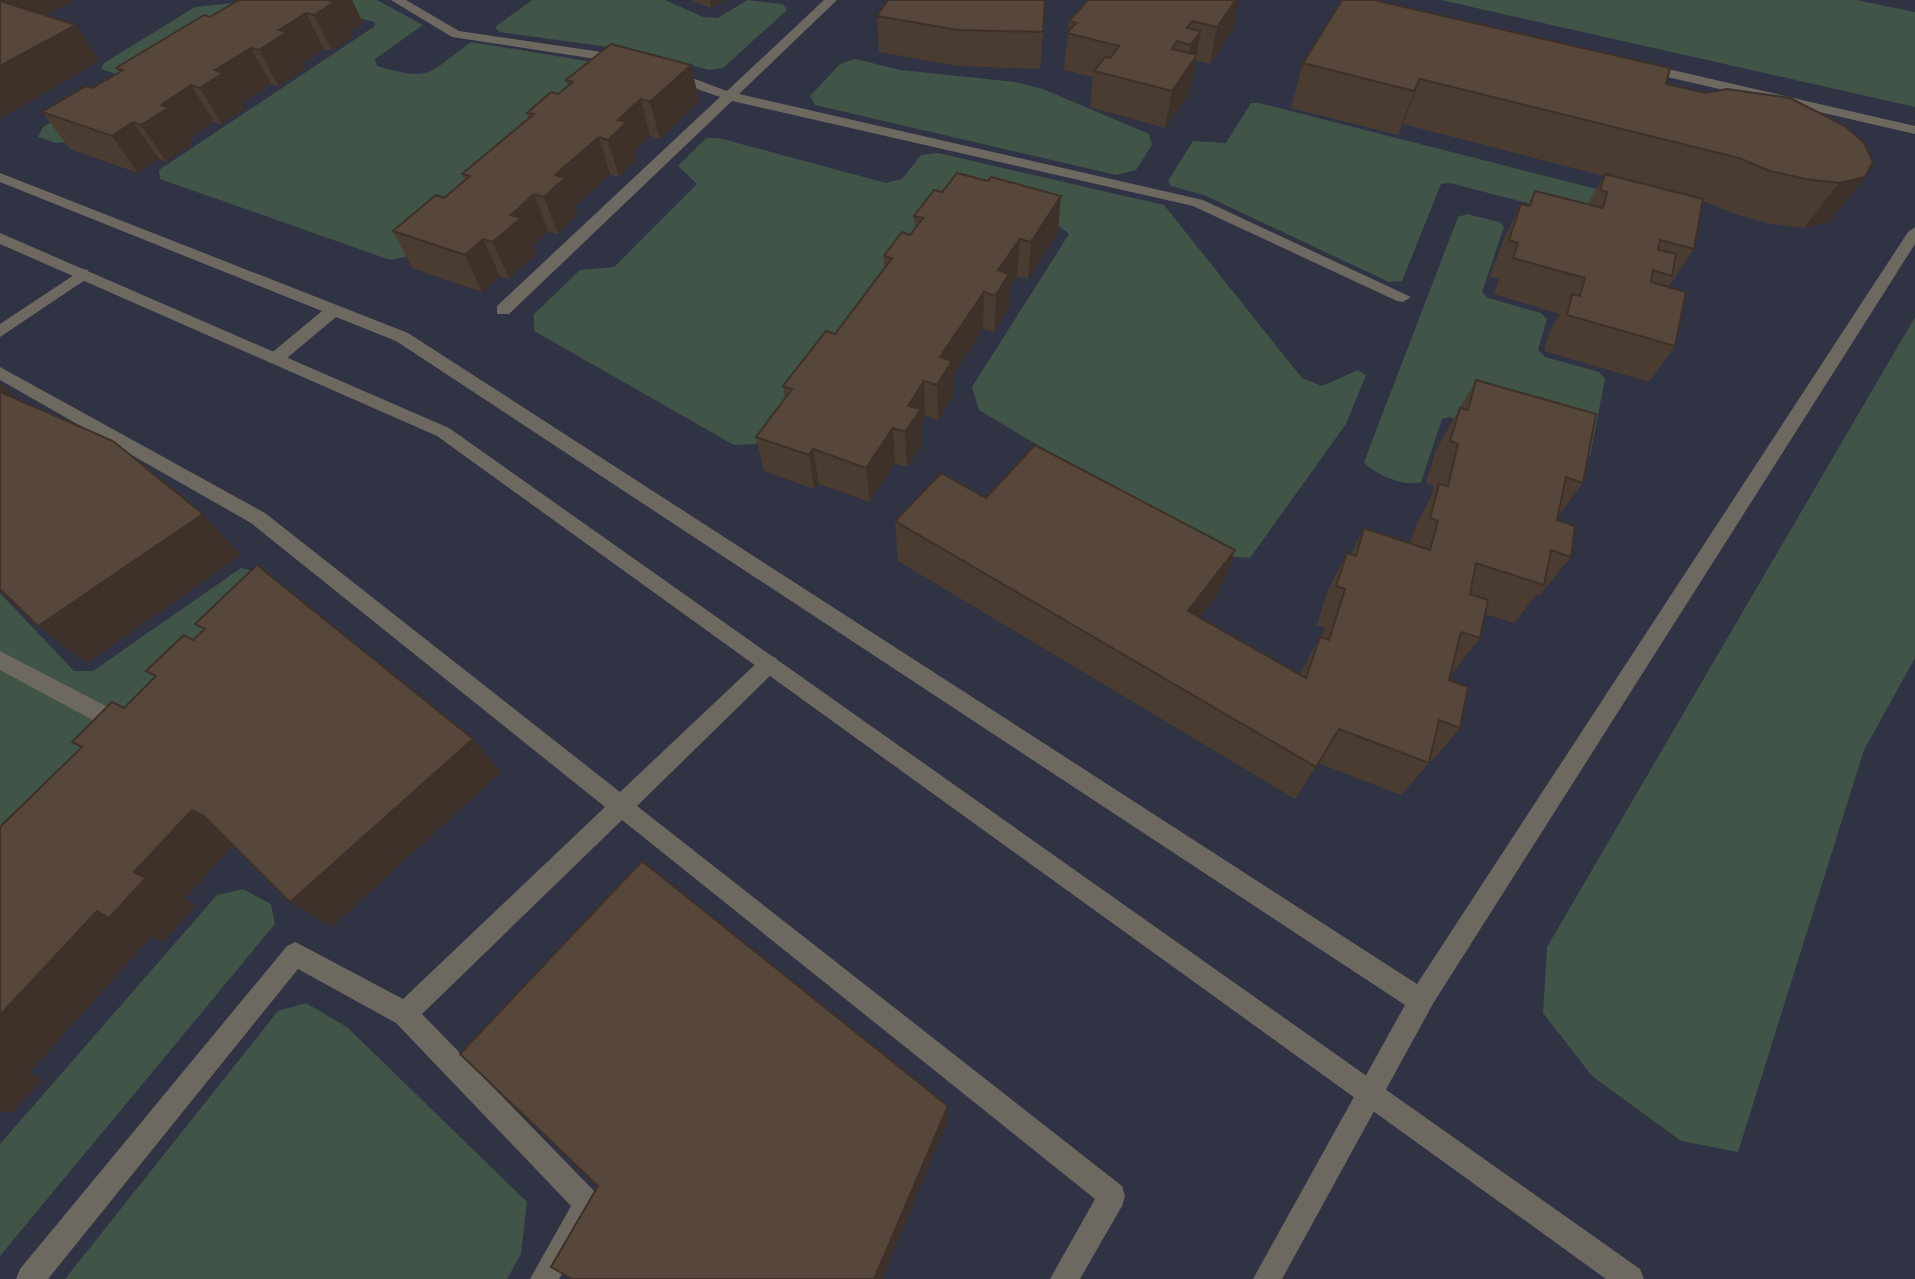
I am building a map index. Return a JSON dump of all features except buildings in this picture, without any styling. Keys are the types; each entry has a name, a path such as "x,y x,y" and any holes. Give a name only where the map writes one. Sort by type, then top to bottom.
{"street":[{"path":"397,0 456,34 628,60 642,65"},
{"path":"503,310 831,0"},
{"path":"1632,64 1915,130"},
{"path":"657,70 730,96 1198,203 1403,297"},
{"path":"0,177 402,337 1421,1001"},
{"path":"1267,1279 1421,1001 1915,232"},
{"path":"0,238 443,432 1630,1279"},
{"path":"0,332 83,274"},
{"path":"275,359 334,310"},
{"path":"0,373 258,518 1112,1196 1064,1279"},
{"path":"0,660 116,722 95,742"},
{"path":"405,1014 769,664"},
{"path":"30,1279 295,954 405,1014 587,1204 544,1279"}],"green space":[{"path":"260,0 377,0 423,25 375,59 377,66 409,74 436,68 471,42 616,66 622,74 405,257 390,260 160,179 159,170 375,26 374,22 305,3 74,141 56,143 38,137 43,127 119,80 119,75 101,69 104,63 195,7"},
{"path":"532,0 665,0 703,17 718,18 747,0 783,4 787,10 723,68 709,70 637,51 499,32 495,27"},
{"path":"1441,0 1856,0 1915,12 1915,107"},
{"path":"855,59 901,70 1015,82 1043,89 1149,134 1152,145 1136,170 1116,175 815,105 810,96 840,64"},
{"path":"1251,103 1671,208 1566,213 1450,183 1441,184 1402,281 1389,282 1204,195 1171,186 1168,181 1193,141 1226,143"},
{"path":"706,138 719,138 886,183 902,179 921,155 938,153 1164,205 1302,378 1322,386 1358,370 1366,375 1346,424 1250,558 1221,556 979,410 972,387 1069,234 1059,226 959,198 944,199 756,444 734,445 534,331 534,314 580,270 614,267 697,184 678,166"},
{"path":"1467,214 1499,222 1504,227 1482,292 1488,298 1541,313 1547,319 1538,350 1545,357 1599,372 1605,379 1590,456 1582,459 1449,417 1442,419 1421,482 1391,479 1364,462 1458,217"},
{"path":"1915,317 1915,658 1864,750 1738,1152 1681,1141 1592,1076 1543,1013 1547,947"},
{"path":"241,568 258,572 0,887 0,593 74,671 93,671"},
{"path":"243,889 271,904 275,924 0,1256 0,1144 217,895"},
{"path":"306,1003 347,1027 527,1202 521,1254 507,1279 65,1279 278,1011"}]}
